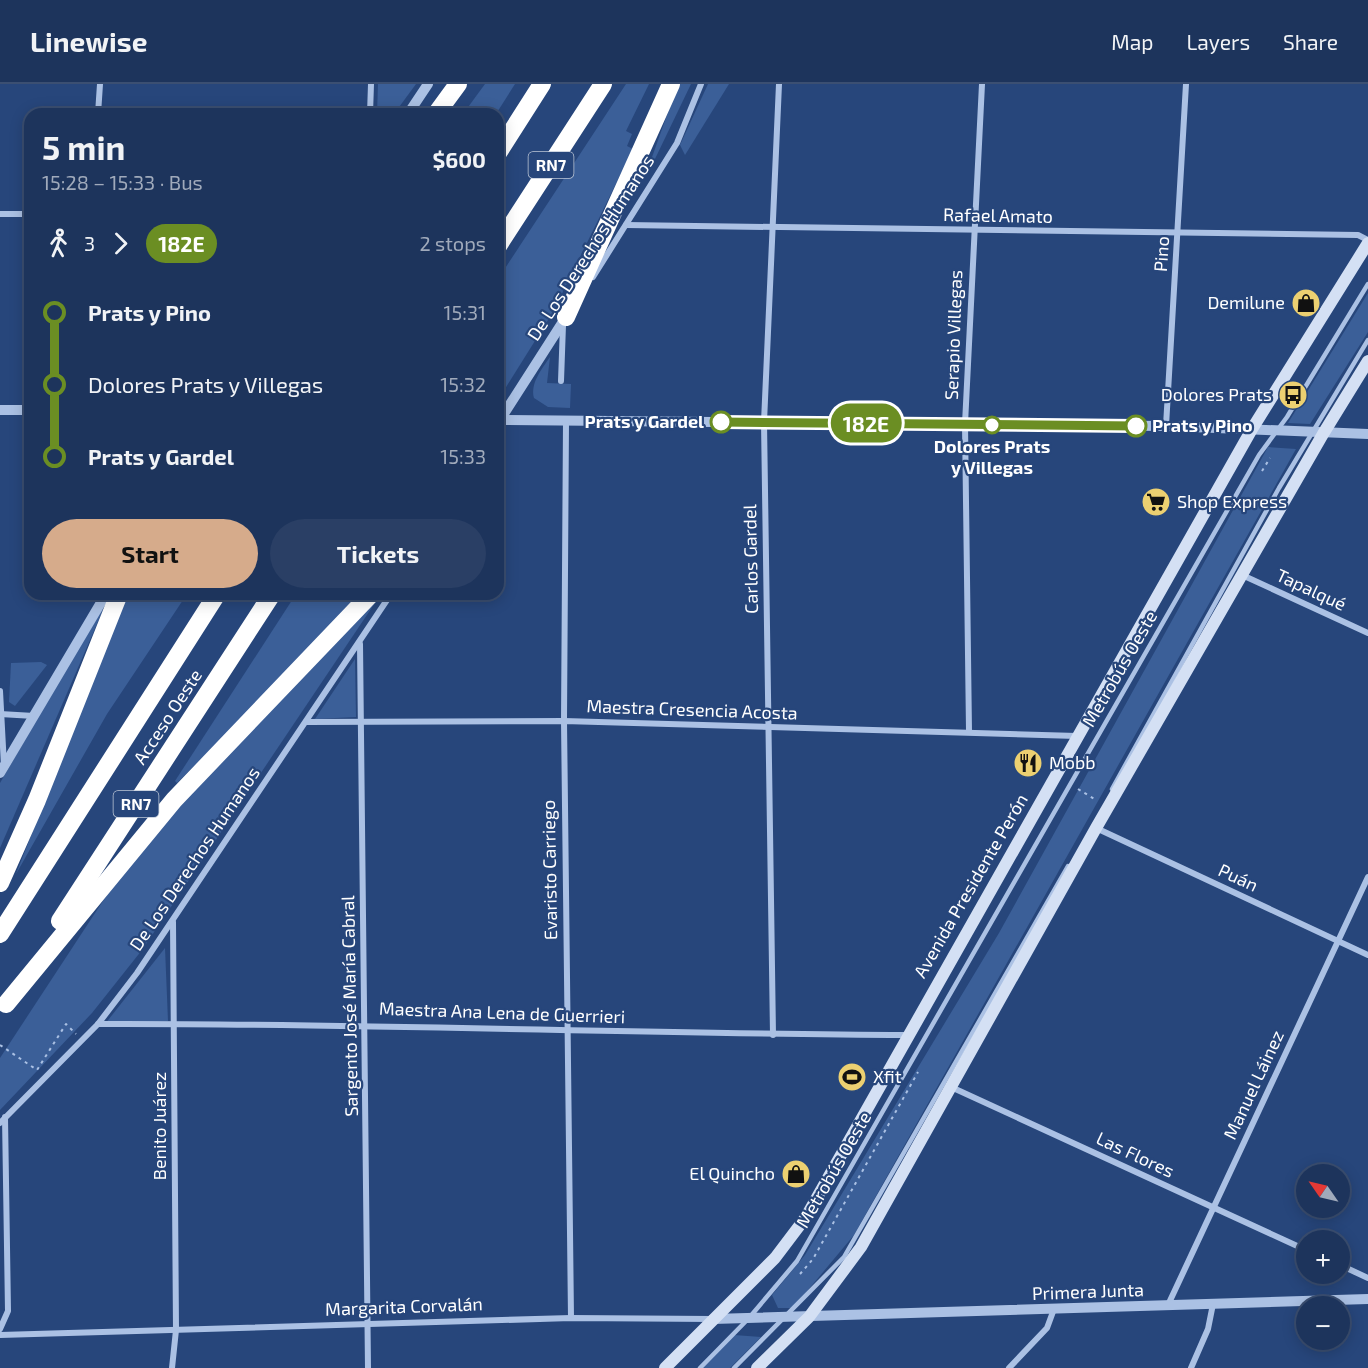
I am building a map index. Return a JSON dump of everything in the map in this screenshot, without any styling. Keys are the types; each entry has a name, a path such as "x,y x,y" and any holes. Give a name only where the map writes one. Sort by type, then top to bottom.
{"highway":[{"path":"440,108 458,84"},
{"name":"RN7","path":"504,144 542,84"},
{"name":"RN7","path":"504,237 603,84"},
{"path":"564,320 671,84"},
{"path":"0,883 37,800 117,600"},
{"name":"Acceso Oeste","path":"0,934 213,600"},
{"name":"Acceso Oeste","path":"3,1009 268,600"},
{"path":"3,1009 174,800 365,600"}],"main road":[{"name":"Avenida Presidente Perón","path":"665,1368 775,1258 795,1234 1252,429 1368,241"},
{"path":"757,1368 809,1317 861,1247 1241,575 1316,434 1368,361"}],"street":[{"path":"98,108 100,84"},
{"path":"370,84 370,108"},
{"path":"412,108 428,84"},
{"name":"De Los Derechos Humanos","path":"504,413 678,143 701,84"},
{"name":"Carlos Gardel","path":"773,1035 764,422 779,84"},
{"name":"Serapio Villegas","path":"969,731 965,424 982,84"},
{"name":"Pino","path":"1166,426 1186,84"},
{"path":"0,214 24,214"},
{"name":"Rafael Amato","path":"626,225 1358,235 1368,241"},
{"path":"561,381 564,320"},
{"path":"0,410 24,410"},
{"path":"504,421 1166,426 1316,434 1368,434"},
{"name":"Evaristo Carriego","path":"566,422 564,721 572,1318"},
{"name":"Tapalqué","path":"1241,575 1368,633"},
{"path":"2,769 102,600"},
{"name":"De Los Derechos Humanos","path":"0,1123 98,1024 173,922 387,600"},
{"name":"Sargento José María Cabral","path":"360,644 366,1024 368,1368"},
{"path":"0,691 2,769"},
{"path":"0,714 34,716"},
{"name":"Maestra Cresencia Acosta","path":"307,722 564,721 969,731 1077,736"},
{"name":"Puán","path":"1096,828 1368,955"},
{"name":"Manuel Láinez","path":"1167,1306 1368,877"},
{"name":"Benito Juárez","path":"172,1368 176,1330 173,922"},
{"name":"Maestra Ana Lena de Guerrieri","path":"98,1024 366,1024 567,1031 906,1035"},
{"name":"Las Flores","path":"951,1087 1296,1245"},
{"path":"0,1329 8,1311 5,1117"},
{"path":"1350,1270 1368,1278"},
{"name":"Primera Junta","path":"809,1317 1368,1299"},
{"path":"1191,1368 1208,1329 1213,1304"},
{"path":"1009,1368 1047,1328 1054,1310"},
{"name":"Margarita Corvalán","path":"0,1335 572,1318 783,1319 809,1317"}],"lane":[{"name":"Metrobús Oeste","path":"700,1368 749,1318 797,1261 1081,763 1275,431 1299,399 1368,284"},
{"path":"734,1368 835,1267 853,1243 1368,340"}],"path":[{"path":"0,1045 37,1070 66,1024"}],"shaded area":[{"path":"378,84 416,84 398,108 377,108"},
{"path":"485,84 515,84 500,108 467,108"},
{"path":"626,84 649,84 626,131 632,134 627,146 633,149 553,312 504,390 504,270"},
{"path":"678,84 691,84 654,161 651,160"},
{"path":"708,84 729,84 685,155 680,145"},
{"path":"1368,293 1368,332 1310,424 1288,423"},
{"path":"550,357 547,383 571,384 570,408 548,407 534,398 535,382"},
{"path":"1268,447 1296,449 854,1235 793,1308 778,1308 772,1295 805,1255 999,933"},
{"path":"124,600 183,600 107,714 16,874"},
{"path":"292,600 354,600 285,675 177,783 175,781"},
{"path":"368,600 377,600 142,950 92,1013 0,1110 0,1058 120,875 158,829"},
{"path":"100,610 103,610 0,848 0,783"},
{"path":"355,659 356,717 315,719"},
{"path":"41,662 47,665 15,706 9,702 11,663"},
{"path":"165,948 168,1021 105,1024"},
{"path":"734,1335 761,1337 730,1368 702,1368"}],"bus line":[{"name":"182E","path":"721,422 1136,426"}],"place":[{"name":"Demilune","path":"1306,303"},
{"name":"Dolores Prats","path":"1293,395"},
{"name":"Prats y Gardel","path":"721,422"},
{"name":"Dolores Prats y Villegas","path":"992,425"},
{"name":"Prats y Pino","path":"1136,426"},
{"name":"Shop Express","path":"1156,502"},
{"name":"Mobb","path":"1028,763"},
{"name":"Xfit","path":"852,1077"},
{"name":"El Quincho","path":"796,1174"}]}
